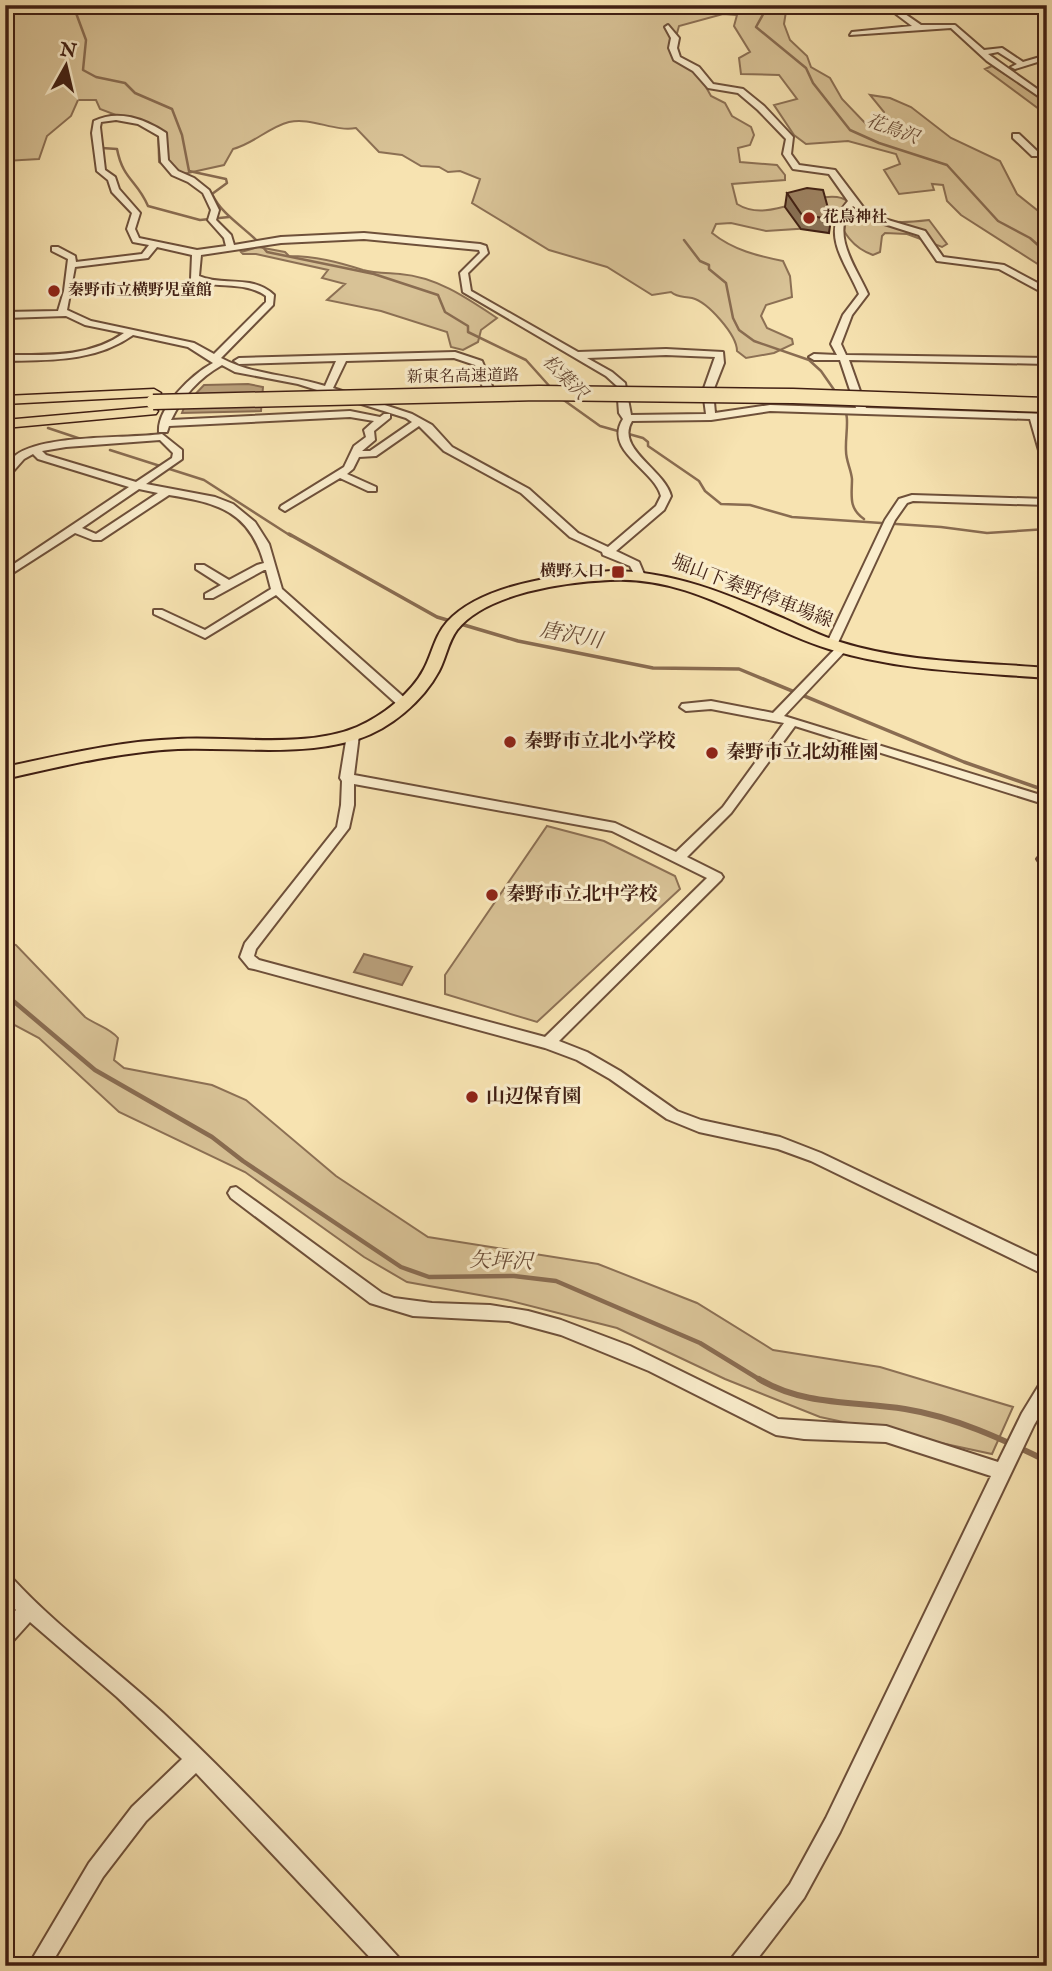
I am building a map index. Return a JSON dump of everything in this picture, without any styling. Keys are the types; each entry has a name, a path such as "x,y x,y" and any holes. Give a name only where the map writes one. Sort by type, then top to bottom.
{"highway":[{"name":"新東名高速道路","path":"5,410 433,385 669,384 887,388 1047,395"},
{"path":"5,393 153,402"},
{"name":"新東名高速道路","path":"5,400 153,402 300,397 660,393 1047,405"},
{"path":"5,424 153,402"}],"main road":[{"name":"堀山下秦野停車場線","path":"5,773 139,747 295,742 353,735 373,726 403,703 429,674 455,622 480,604 529,586 639,574 660,578 720,599 837,646 888,658 1047,673"}],"street":[{"path":"887,5 919,27"},
{"path":"852,34 953,26 982,52 1047,100"},
{"path":"668,27 675,38 673,48 677,58 696,69 711,86 740,91 761,108 790,139 787,154 796,167 832,172 851,203 883,223 922,233 940,259 1001,267 1047,292"},
{"path":"982,52 999,50 1023,65"},
{"path":"1007,69 1047,57"},
{"path":"230,247 228,237 212,219 215,210 206,192 199,185 175,173 164,160 163,135 150,126 129,118 111,117 98,121 94,133 101,152 101,171 112,180 115,190 136,214 132,236 141,243 197,253 281,240 364,236 417,239 483,248 484,253 464,274 467,292 579,355 622,385 627,450 662,483 666,496 660,508 607,553"},
{"path":"1016,136 1035,154"},
{"path":"1025,155 1047,153"},
{"path":"851,203 838,221 836,229 864,293 848,315 836,344 844,359 858,411"},
{"path":"72,265 145,256 153,246"},
{"path":"55,250 72,258 62,312"},
{"path":"162,438 164,423 170,411 239,332 270,303 270,296 266,291 237,282 200,281 194,277 197,253"},
{"path":"5,316 62,312 88,323 191,345 235,369 328,389 393,411 428,427 448,449 525,491 574,536 635,564 639,574"},
{"path":"5,358 85,355 118,344 132,332"},
{"path":"579,355 657,352 720,355 708,391 711,417"},
{"path":"239,361 455,355 479,363 491,396"},
{"path":"328,389 343,357"},
{"path":"814,357 1047,361"},
{"path":"625,426 770,408 1047,417"},
{"path":"285,508 348,469 355,454 371,438 369,430 393,411"},
{"path":"164,423 350,414 382,420"},
{"path":"1034,417 1047,461"},
{"path":"355,454 372,454 419,422"},
{"path":"5,474 20,457 49,446 138,442 162,438"},
{"path":"5,575 177,459 178,452 162,438"},
{"path":"35,451 42,457 138,485 211,499 229,506 251,524 264,544 277,590 403,703"},
{"path":"339,474 372,489"},
{"path":"75,529 97,538 168,491"},
{"path":"776,717 837,646 889,523 903,500 912,498 1047,502"},
{"path":"209,596 261,567 270,565"},
{"path":"200,567 229,585"},
{"path":"158,612 205,635 277,590"},
{"path":"685,707 711,705 792,721 1047,801"},
{"path":"679,857 727,810 792,721"},
{"path":"353,735 347,752 347,807 343,828 250,947 247,957 254,964 548,1043 582,1056 615,1075 672,1115 699,1126 780,1143 816,1157 1047,1269"},
{"path":"346,778 615,827 716,877 548,1043"},
{"path":"236,1193 376,1298 397,1307 527,1317 610,1344 776,1427 801,1432 866,1431 886,1434 1003,1472"},
{"path":"738,1966 797,1891 833,1825 1028,1419 1047,1387"},
{"path":"5,1584 28,1611 124,1690 196,1760 393,1966"},
{"path":"5,1635 28,1611"},
{"path":"38,1966 103,1861 139,1814 196,1760"}],"shaded area":[{"path":"5,5 787,5 784,24 790,40 807,56 811,67 830,78 842,99 866,124 882,124 884,112 870,95 890,98 911,107 951,138 1000,161 1017,194 1047,218 1047,270 961,215 947,201 943,185 932,184 934,190 899,194 884,170 900,164 896,154 848,141 806,144 794,135 774,105 797,99 779,75 741,74 739,58 750,52 734,26 737,15 723,14 679,26 674,44 680,64 697,71 711,96 725,103 732,116 751,127 754,135 750,145 738,148 740,162 777,165 785,175 785,180 732,184 737,204 760,210 824,197 837,197 882,220 929,220 947,244 942,247 907,234 885,233 882,236 880,252 873,255 852,242 831,207 802,210 811,228 766,231 731,223 716,224 712,233 720,239 746,251 783,261 790,276 792,297 766,305 761,316 767,328 792,339 793,344 774,353 746,358 737,351 736,344 721,320 699,301 671,292 652,295 607,267 549,250 472,203 480,179 460,171 448,172 439,167 421,166 402,155 379,152 356,128 339,128 306,121 289,122 233,149 224,165 179,175 159,162 158,131 100,109 96,100 78,100 71,116 47,136 39,159 5,161"},
{"path":"992,66 1031,91 1043,89 1047,93 1047,115 985,69"},
{"path":"258,247 285,252 289,256 317,258 367,271 427,279 497,318 481,330 478,342 463,350 451,347 447,332 381,311 327,300 345,284 322,278 328,270 241,252"},
{"path":"248,384 263,387 261,411 182,413 185,405 204,385"},
{"path":"547,826 604,841 675,876 680,889 537,1022 445,994 445,975"},
{"path":"5,941 16,945 85,1017 118,1038 114,1060 124,1068 212,1085 246,1100 336,1176 428,1237 598,1264 697,1303 773,1350 880,1367 1013,1407 992,1454 820,1417 725,1379 617,1328 507,1300 407,1282 364,1257 245,1172 119,1112 39,1038 5,1020"},
{"path":"364,954 412,967 402,985 354,972"}],"building":[{"path":"807,188 823,190 831,219 802,215 787,193"}],"waterway":[{"name":"松葉沢","path":"83,5 76,13 86,40 83,70 96,77 125,83 135,93 172,109 182,135 189,171 226,179 227,183 212,194 229,217"},
{"name":"花鳥沢","path":"764,5 766,9 756,27 806,68 813,83 850,130 879,143 947,165 998,221 1030,238 1039,246 1047,261"},
{"path":"102,148 117,149 123,167 148,206 200,220 229,217"},
{"name":"松葉沢","path":"229,217 267,252 374,274 438,295 445,312 468,326 468,332 526,360 552,389"},
{"path":"684,240 700,261 709,265 709,269 726,283 733,318 739,330 754,341 809,360 821,371 837,394"},
{"name":"松葉沢","path":"558,396 600,426 643,438 648,442 648,446 699,481 705,491 721,504 750,505 792,517 941,527 987,533 1047,529"},
{"path":"842,401 847,420 846,455 852,479 852,501 855,510 864,519"},
{"name":"唐沢川","path":"48,428 84,440"},
{"name":"唐沢川","path":"110,450 204,480 291,536"},
{"name":"唐沢川","path":"289,534 437,617 518,641 653,668 739,669 964,762 1047,791"},
{"name":"矢坪沢","path":"5,994 95,1070 212,1137 243,1161 401,1267 429,1277 514,1276 556,1281 700,1343 762,1381"},
{"name":"矢坪沢","path":"759,1379 776,1388 812,1398 905,1409 942,1417 1047,1461"}],"place":[{"name":"花鳥神社","path":"809,218"},
{"name":"秦野市立横野児童館","path":"54,291"},
{"name":"横野入口","path":"618,572"},
{"name":"秦野市立北小学校","path":"510,742"},
{"name":"秦野市立北幼稚園","path":"712,753"},
{"name":"秦野市立北中学校","path":"492,895"},
{"name":"山辺保育園","path":"472,1097"}]}
